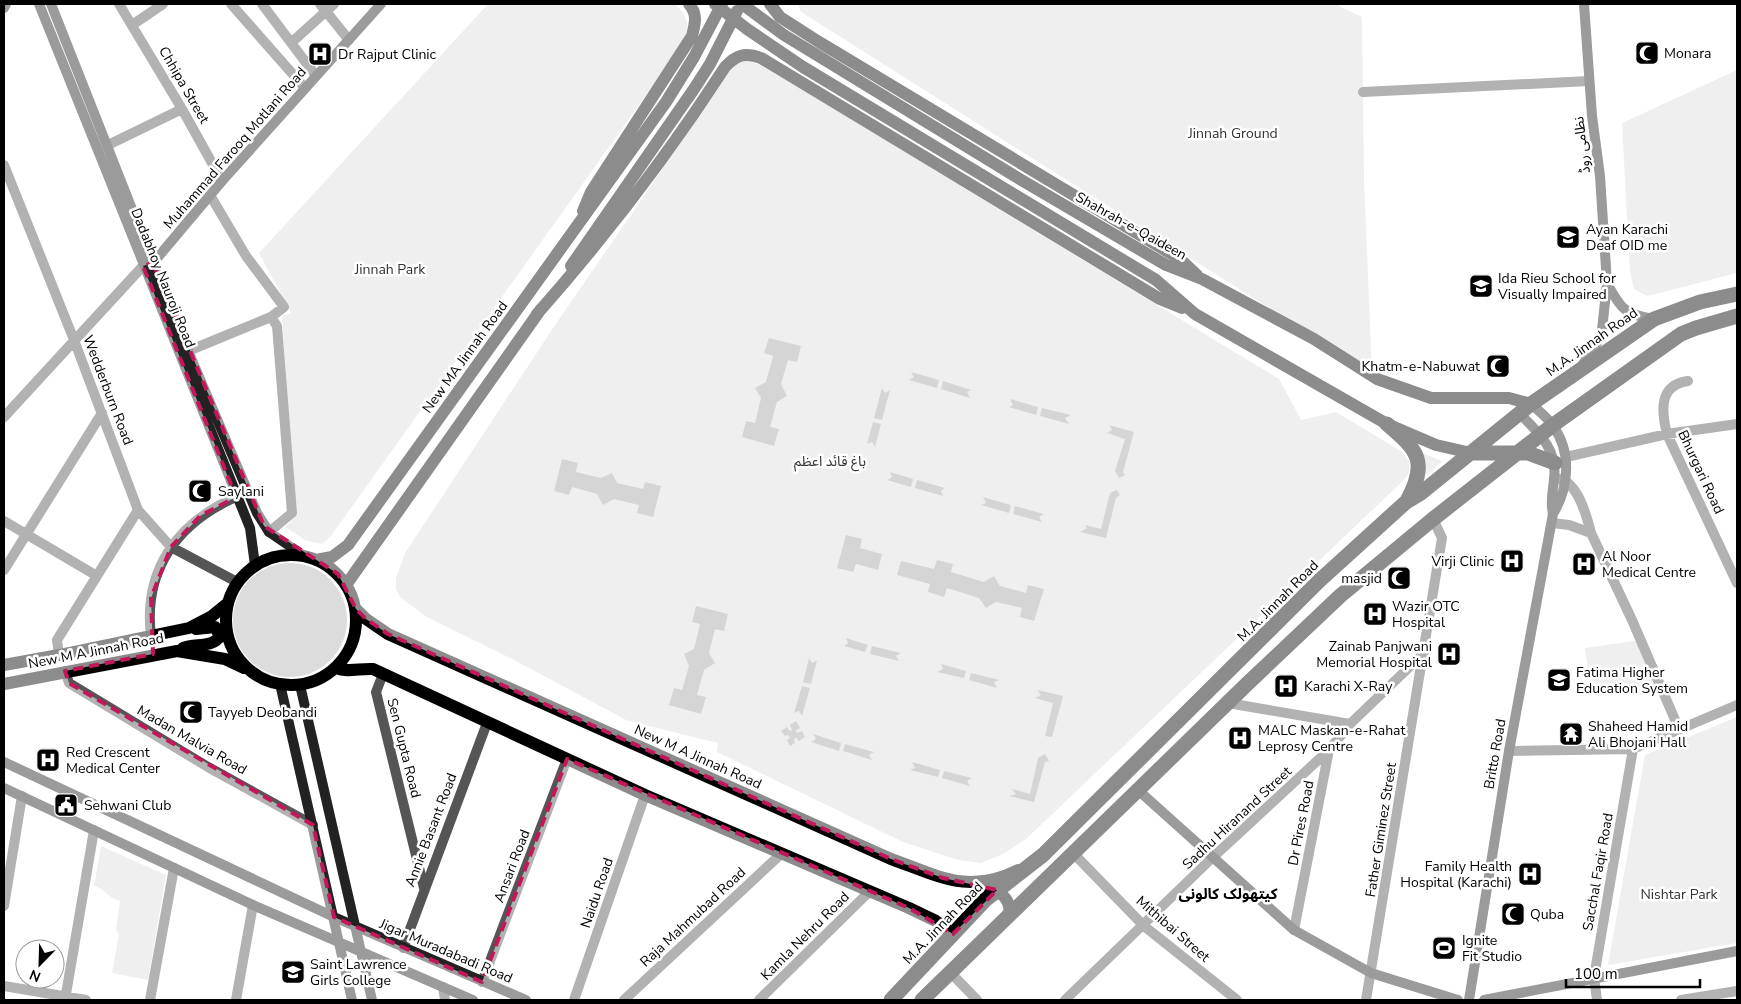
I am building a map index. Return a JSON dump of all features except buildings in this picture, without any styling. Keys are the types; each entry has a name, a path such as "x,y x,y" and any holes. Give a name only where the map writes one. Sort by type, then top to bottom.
{"highway":[{"name":"M.A. Jinnah Road","path":"891,1000 953,934 1002,895 1319,582 1406,502 1421,493 1526,409 1654,319 1700,302 1737,294"},
{"path":"922,1000 1340,596 1433,519 1553,425 1681,334 1737,316"},
{"path":"1387,424 1416,452 1419,463 1418,478 1406,502"},
{"path":"1471,453 1520,452 1537,455 1560,470"}],"main road":[{"path":"576,230 590,192 692,36 696,20 694,10 689,4"},
{"path":"715,4 747,29 803,67 1156,280 1195,314"},
{"name":"New MA Jinnah Road","path":"310,558 332,557 348,545 627,158 681,79 722,4"},
{"path":"346,585 710,64 741,4"},
{"name":"Shahrah-e-Qaideen","path":"741,4 812,52 1018,178 1166,265 1202,279 1314,339 1377,379 1401,390 1444,400 1509,398 1526,409"},
{"path":"770,4 780,17 818,42 1180,259 1202,279"},
{"path":"537,314 592,253 648,180 725,67 733,58 744,54 761,58 1152,294 1195,314 1387,424 1436,445 1471,453"},
{"path":"1156,280 1166,265"},
{"path":"279,556 310,558 328,566 346,585 356,609 357,625 353,641 346,656 336,668 319,679 300,685 280,684 264,680 250,671 241,662 229,640 226,622 228,603 237,582 255,565 279,556"},
{"name":"New M A Jinnah Road","path":"4,665 59,656 189,628 212,616 228,603"},
{"name":"New M A Jinnah Road","path":"356,609 366,619 388,634 805,822 936,876 954,881 975,883 1004,876 1039,859"},
{"path":"176,651 187,646 212,643 220,636 215,627 189,628"},
{"name":"New M A Jinnah Road","path":"4,684 176,651 225,659 250,671"},
{"path":"336,668 345,672 354,669 373,669 645,794 927,916 953,934"},
{"path":"975,883 1002,895 1009,916"}],"street":[{"path":"4,8 6,4"},
{"name":"Dadabhoy Nauroji Road","path":"39,4 148,265 236,497 250,528 255,565"},
{"path":"51,4 108,145 148,265 188,351 258,513 269,532 310,558"},
{"name":"Chhipa Street","path":"119,4 182,109 222,181"},
{"path":"132,25 162,4"},
{"path":"231,4 305,88"},
{"path":"262,4 316,76"},
{"name":"Muhammad Farooq Motlani Road","path":"4,414 148,265 381,4"},
{"name":"نظامی روڈ","path":"1579,371 1600,336 1606,283 1600,176 1589,81 1584,4"},
{"path":"291,43 327,6 349,40"},
{"path":"1363,92 1589,81"},
{"path":"108,145 136,134 182,109"},
{"name":"Wedderburn Road","path":"4,165 74,340 138,510 171,547 237,582"},
{"path":"188,351 271,317 284,307 246,256 210,195"},
{"name":"نظامی روڈ","path":"1606,283 1620,307 1635,316 1654,319"},
{"path":"269,532 292,513 277,326 271,317"},
{"name":"Bhurgari Road","path":"1688,381 1676,383 1670,387 1665,398 1664,413 1667,434 1737,583"},
{"path":"1526,409 1550,447 1560,470 1573,489 1680,730"},
{"name":"Britto Road","path":"1468,1000 1509,751 1552,519 1550,503 1560,470 1564,448 1553,425 1526,409"},
{"path":"4,570 102,413"},
{"path":"1560,470 1667,434 1737,424"},
{"path":"151,636 150,598 158,572 171,547 200,516 236,497"},
{"path":"59,656 57,640 138,510"},
{"name":"Father Giminez Street","path":"1366,1000 1442,538 1439,527 1433,519"},
{"path":"1552,519 1591,533"},
{"path":"4,521 97,576"},
{"name":"Sadhu Hiranand Street","path":"1065,1000 1144,926 1211,859 1329,750 1350,724 1424,653"},
{"name":"Madan Malvia Road","path":"65,671 69,683 208,767 314,825"},
{"name":"Sen Gupta Road","path":"383,674 376,692 424,888"},
{"path":"280,684 314,825 338,943 352,1000"},
{"path":"300,685 372,1000"},
{"path":"1228,703 1350,724"},
{"path":"1509,751 1633,749 1737,705"},
{"name":"Annie Basant Road","path":"403,948 487,723"},
{"name":"Sacchal Faqir Road","path":"1598,1000 1594,977 1633,749"},
{"name":"Dr Pires Road","path":"1294,930 1329,750"},
{"name":"Ansari Road","path":"482,982 567,759"},
{"name":"Jigar Muradabadi Road","path":"4,762 356,928 526,1000"},
{"path":"4,788 253,905 473,1000"},
{"path":"1138,791 1211,859 1294,930 1371,973 1458,1000"},
{"name":"Naidu Road","path":"574,1000 645,794"},
{"path":"4,906 22,796"},
{"path":"65,998 94,830"},
{"name":"Raja Mahmubad Road","path":"624,1000 781,854"},
{"name":"Mithibai Street","path":"1074,854 1144,926 1237,1000"},
{"path":"150,1000 174,868"},
{"name":"Kamla Nehru Road","path":"759,1000 870,891"},
{"path":"236,1000 253,905"},
{"path":"1484,1000 1594,977 1737,951"},
{"path":"951,973 977,1000"},
{"path":"4,986 65,998 86,1000"},
{"path":"443,988 446,1000"},
{"path":"1681,1000 1737,991"}],"highlighted area":[{"path":"153,263 264,526 338,574 356,609 366,619 388,634 891,859 943,878 997,890 953,934 909,908 567,759 482,982 334,917 313,825 69,683 65,671 153,654 151,598 171,547 200,516 236,497 143,266"}],"green space":[{"name":"Jinnah Park","path":"488,4 675,4 685,16 687,27 677,52 331,536 322,544 305,540 285,527 295,518 282,316 291,313 259,253"},
{"name":"Jinnah Ground","path":"798,4 1335,4 1362,17 1364,179 1372,373 801,12"},
{"name":"باغ قائد اعظم","path":"746,61 762,65 1279,379 1301,420 1336,412 1401,451 1409,463 1410,467 1406,478 1026,839 1003,854 981,863 958,860 903,842 717,752 718,743 626,720 516,661 425,616 400,597 396,589 396,578 405,553 553,328 727,75 735,65"},
{"path":"1737,70 1737,273 1647,296 1634,289 1630,271 1622,123"},
{"path":"1421,452 1442,461 1427,476"},
{"path":"290,563 312,567 322,572 338,588 343,598 347,620 343,642 338,652 322,668 312,673 290,677 268,673 258,668 242,652 237,642 233,620 237,598 242,588 258,572 268,567"},
{"path":"1641,640 1660,685 1591,694 1585,648"},
{"name":"Nishtar Park","path":"1737,717 1737,943 1608,965 1645,755"},
{"path":"101,846 166,875 148,980 112,973 119,934 116,930 120,901 94,886"}],"shaded area":[{"path":"769,338 801,346 797,362 788,360 781,384 787,396 777,402 770,427 779,429 774,446 742,437 746,421 755,423 761,398 755,388 766,382 773,356 764,353"},
{"path":"911,372 939,380 937,388 909,380 914,377"},
{"path":"943,381 971,390 967,392 970,398 941,389"},
{"path":"882,388 885,393 890,390 882,420 874,418"},
{"path":"1010,399 1038,407 1036,415 1009,407 1013,405"},
{"path":"1042,408 1071,415 1065,418 1069,424 1040,416"},
{"path":"873,422 881,424 875,447 872,442 867,444"},
{"path":"1109,425 1134,432 1123,472 1125,475 1119,478 1115,471 1125,439 1107,433 1112,430"},
{"path":"562,459 578,463 576,472 601,478 612,473 617,483 643,489 645,482 661,486 653,517 637,513 639,505 614,499 603,505 597,494 572,487 569,495 554,491"},
{"path":"890,472 913,479 911,487 887,480 892,477"},
{"path":"917,480 945,488 941,491 943,496 915,488"},
{"path":"1117,490 1120,495 1116,498 1106,538 1080,532 1087,528 1085,525 1101,529 1110,493"},
{"path":"983,497 1011,505 1009,513 981,505 986,503"},
{"path":"1015,506 1044,514 1039,517 1042,522 1013,514"},
{"path":"846,535 862,539 860,548 882,554 878,570 856,564 853,572 837,568"},
{"path":"937,560 953,564 951,572 984,582 994,576 1000,586 1026,593 1028,585 1044,589 1034,621 1020,617 1022,608 996,602 986,608 979,598 947,588 944,597 928,592 930,584 897,575 901,561 934,569"},
{"path":"696,606 728,614 724,631 715,629 709,653 715,663 704,670 697,695 706,697 701,714 669,705 674,688 682,690 689,666 684,654 694,649 700,624 692,622"},
{"path":"846,638 868,645 865,652 844,646 848,643"},
{"path":"872,646 901,653 896,656 899,661 870,654"},
{"path":"809,658 812,663 817,660 811,684 803,682"},
{"path":"941,664 966,671 964,678 937,672 943,669"},
{"path":"971,673 999,680 994,682 997,688 969,680"},
{"path":"802,686 810,688 802,716 799,711 794,713"},
{"path":"1037,690 1063,696 1052,737 1045,736 1053,703 1035,698 1041,695"},
{"path":"796,721 800,728 796,730 797,733 802,731 805,737 799,741 796,738 794,739 795,743 790,746 787,740 790,738 781,731 787,727 790,731 792,730 790,725"},
{"path":"813,734 841,743 839,751 811,742 816,739"},
{"path":"845,744 874,752 869,755 872,760 843,751"},
{"path":"1045,754 1049,761 1045,762 1034,802 1009,796 1016,794 1012,789 1030,794 1038,758"},
{"path":"912,762 940,770 938,777 910,770 915,768"},
{"path":"944,771 972,778 967,781 970,786 942,778"}],"place":[{"name":"Monara","path":"1647,53"},
{"name":"Dr Rajput Clinic","path":"320,54"},
{"name":"Ayan Karachi Deaf OID me","path":"1568,237"},
{"name":"Ida Rieu School for Visually Impaired","path":"1481,286"},
{"name":"Khatm-e-Nabuwat","path":"1498,366"},
{"name":"Saylani","path":"200,491"},
{"name":"Virji Clinic","path":"1512,561"},
{"name":"Al Noor Medical Centre","path":"1584,564"},
{"name":"masjid","path":"1399,578"},
{"name":"Wazir OTC Hospital","path":"1375,614"},
{"name":"Zainab Panjwani Memorial Hospital","path":"1449,654"},
{"name":"Fatima Higher Education System","path":"1559,680"},
{"name":"Karachi X-Ray","path":"1286,686"},
{"name":"Tayyeb Deobandi","path":"191,712"},
{"name":"Shaheed Hamid Ali Bhojani Hall","path":"1571,734"},
{"name":"MALC Maskan-e-Rahat Leprosy Centre","path":"1240,738"},
{"name":"Red Crescent Medical Center","path":"48,760"},
{"name":"Sehwani Club","path":"66,805"},
{"name":"Family Health Hospital (Karachi)","path":"1530,874"},
{"name":"Quba","path":"1513,914"},
{"name":"Ignite Fit Studio","path":"1444,948"},
{"name":"Saint Lawrence Girls College","path":"293,972"}],"district":[{"name":"کیتھولک کالونی","path":"1228,894"}]}
